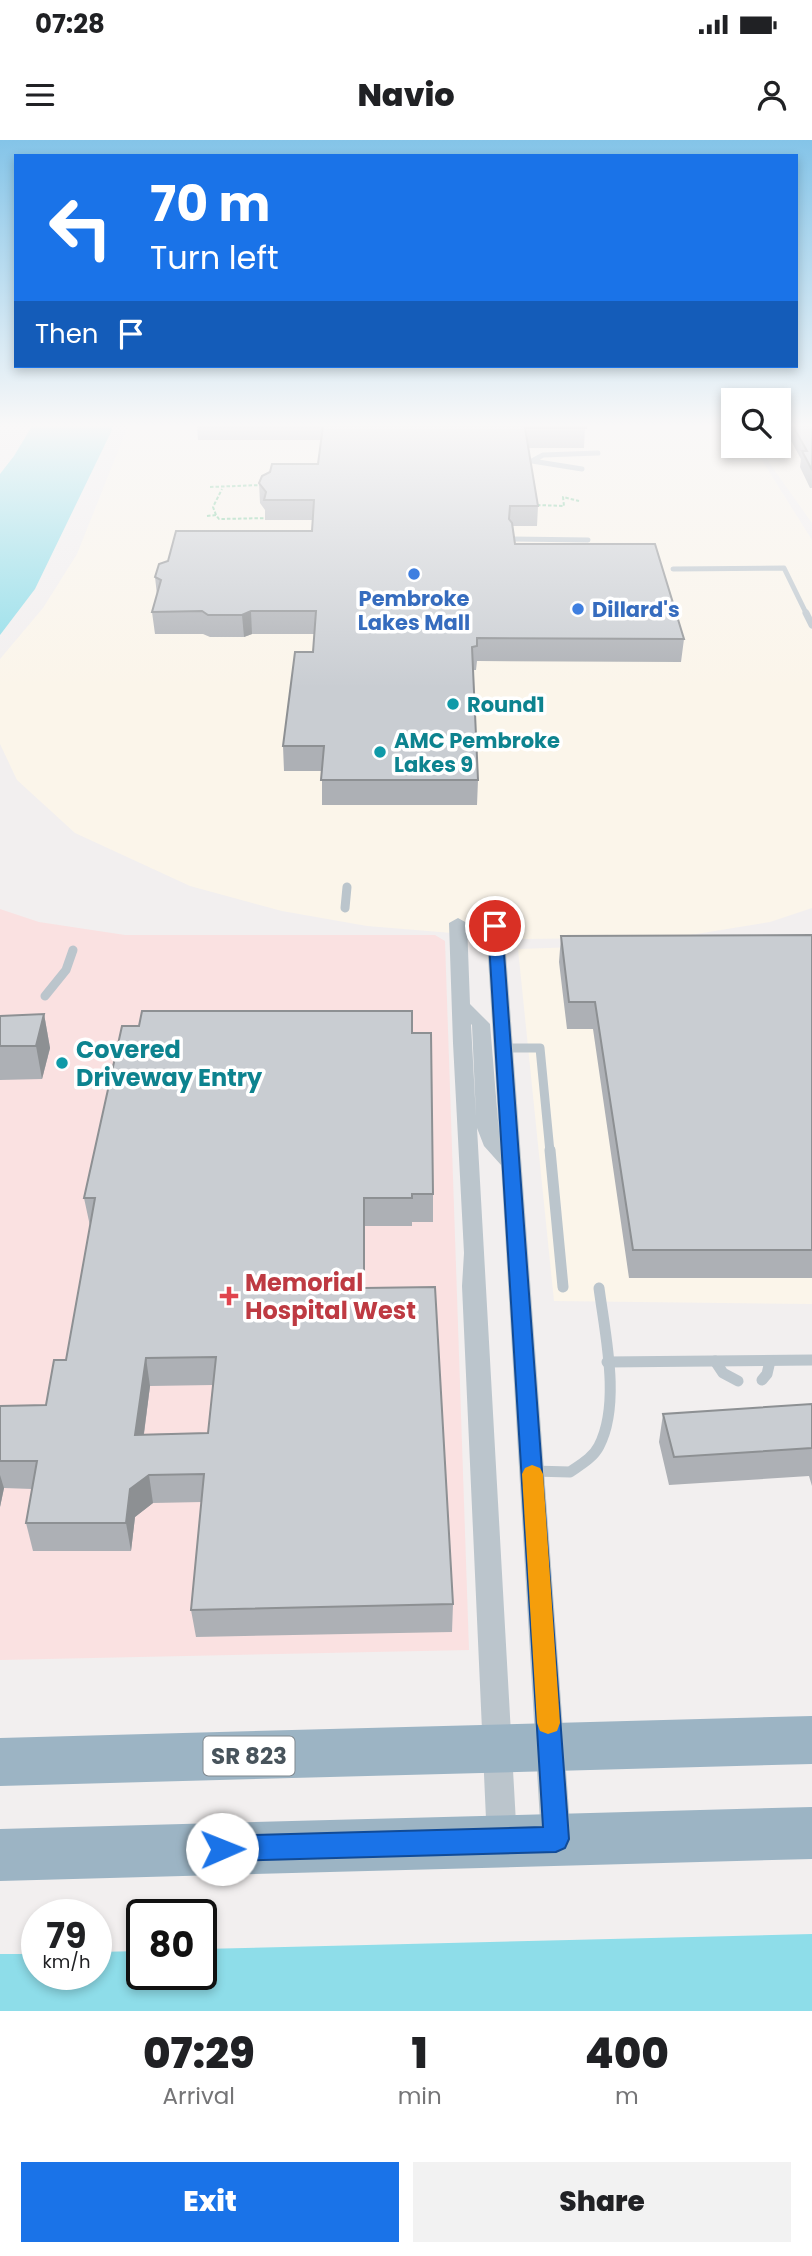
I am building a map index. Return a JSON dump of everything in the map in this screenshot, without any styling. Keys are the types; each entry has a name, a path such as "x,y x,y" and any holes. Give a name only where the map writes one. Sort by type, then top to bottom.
{"highway":[{"name":"SR 823","path":"0,1762 812,1741"},
{"path":"0,1855 812,1833"}],"street":[{"path":"458,923 461,1007 472,1046 487,1127 491,1141 511,1163"},
{"path":"495,926 556,1839"},
{"path":"472,1046 475,1253 473,1286 502,1841"}],"lane":[{"path":"513,539 588,540"},
{"path":"673,569 784,568 812,625"},
{"path":"345,908 347,887"},
{"path":"44,996 66,970 73,950"},
{"path":"503,1048 540,1048 563,1287"},
{"path":"532,1471 570,1472 598,1449 605,1428 609,1386 599,1287"},
{"path":"607,1362 812,1360"},
{"path":"715,1361 723,1373 738,1381"},
{"path":"762,1380 767,1374 770,1361"}],"path":[{"path":"207,516 216,516 219,519 277,517"}],"shaded area":[{"path":"93,513 795,513 812,540 812,908 770,922 678,937 525,939 367,926 282,911 190,886 75,833 17,780 0,744 0,659 43,608 77,554"},
{"path":"805,513 812,513 812,523"},
{"name":"Memorial Hospital West","path":"0,909 39,922 125,935 435,935 445,941 469,1650 0,1660"},
{"path":"812,939 812,1304 554,1301 518,949"}],"water":[{"path":"0,513 72,513 35,589 0,635"},
{"path":"812,1934 812,2011 0,2011 0,1954 21,1954 21,1990 112,1990 112,1952 126,1951 126,1990 217,1990 217,1949"}],"building":[{"name":"Pembroke Lakes Mall","path":"313,513 509,513 515,544 655,544 684,639 477,638 477,646 472,647 478,780 321,780 324,746 283,746 295,652 313,652 316,611 251,611 242,615 208,615 202,611 152,612 161,580 155,577 159,564 168,561 176,531 312,531"},
{"path":"812,935 812,1250 633,1250 595,1002 569,1002 561,936"},
{"path":"142,1011 412,1011 412,1033 431,1033 433,1194 412,1194 412,1198 364,1198 364,1288 435,1287 453,1604 191,1610 204,1474 149,1475 130,1489 126,1523 26,1523 37,1461 0,1461 0,1406 46,1405 54,1360 66,1360 95,1198 84,1198 122,1026 139,1026","holes":["216,1357 208,1433 135,1435 146,1358"]},
{"path":"44,1014 36,1046 0,1046 0,1016"},
{"path":"812,1404 812,1448 674,1457 663,1414"}],"slow traffic":[{"path":"532,1474 548,1723"}],"place":[{"name":"Pembroke Lakes Mall","path":"414,574"},
{"name":"Dillard's","path":"578,609"},
{"name":"Round1","path":"453,704"},
{"name":"AMC Pembroke Lakes 9","path":"380,752"},
{"name":"Covered Driveway Entry","path":"62,1063"},
{"name":"Memorial Hospital West","path":"229,1296"}],"route":[{"path":"222,1849 556,1839 495,926"}]}
